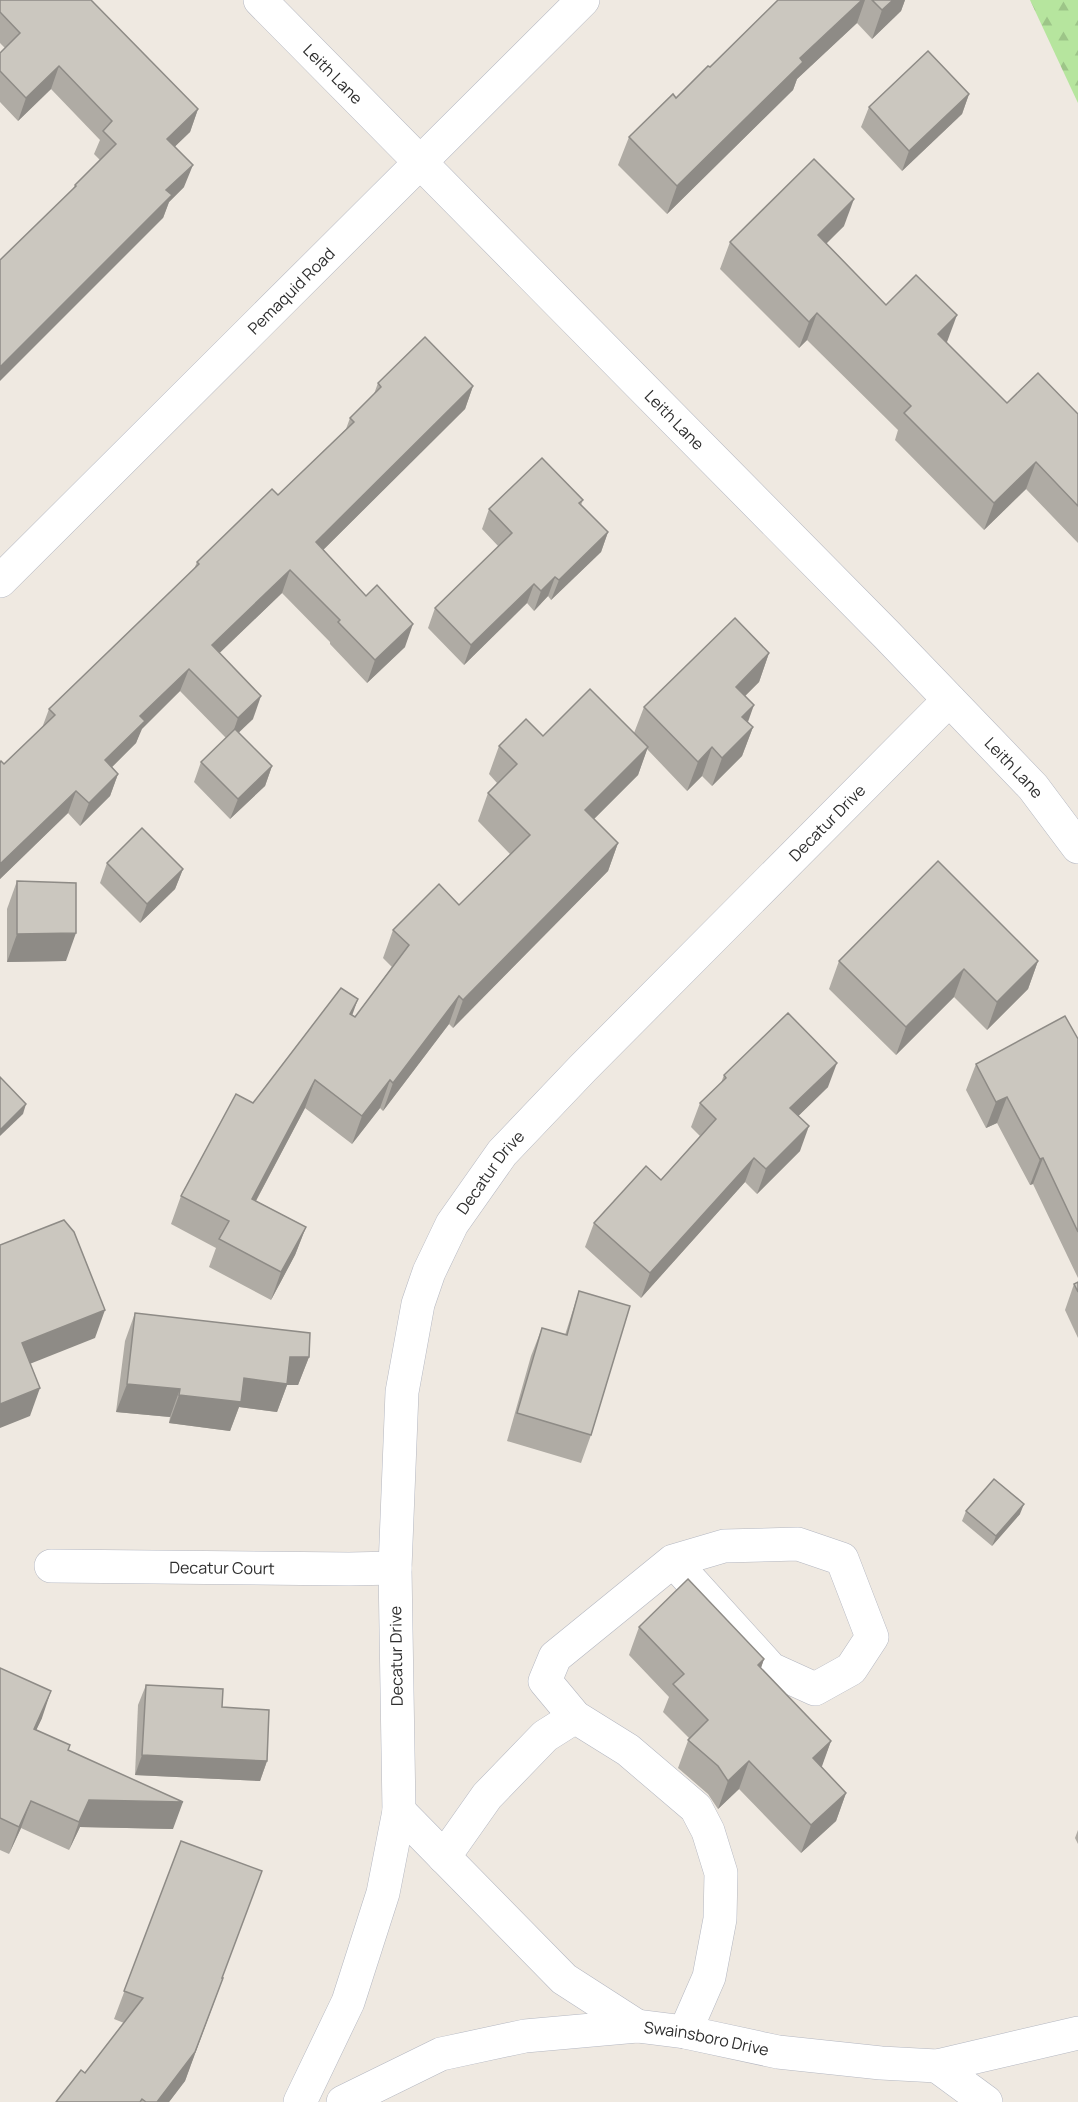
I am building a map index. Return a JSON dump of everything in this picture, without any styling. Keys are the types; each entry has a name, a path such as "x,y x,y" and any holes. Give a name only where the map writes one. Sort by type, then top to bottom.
{"street":[{"name":"Leith Lane","path":"260,0 887,634 1033,787 1078,848"},
{"name":"Pemaquid Road","path":"0,581 583,0"},
{"name":"Decatur Drive","path":"300,2102 348,2002 383,1893 399,1811 394,1568 402,1392 418,1304 429,1272 452,1224 502,1153 583,1068 949,700"},
{"path":"673,1561 771,1669 815,1689 851,1670 872,1637 842,1559 798,1544 724,1546 673,1561 555,1657 545,1681 575,1717 628,1750 696,1808 708,1831 721,1873 720,1919 709,1977 685,2032"},
{"name":"Decatur Court","path":"51,1566 394,1568"},
{"path":"444,1857 487,1796 545,1736 575,1717"},
{"path":"399,1811 564,1979 637,2026"},
{"name":"Swainsboro Drive","path":"343,2102 441,2054 525,2036 637,2026 685,2032 778,2052 881,2063 937,2066 1078,2033"},
{"path":"937,2066 986,2102"}],"green space":[{"path":"1030,0 1078,0 1078,103 1077,101"}],"building":[{"path":"0,0 91,0 198,109 167,139 193,165 166,190 172,195 0,367 0,260 116,144 103,131 112,121 59,66 26,98 0,71 0,53 20,33 0,12"},
{"path":"778,0 862,0 800,58 803,62 677,186 629,137 673,94 676,98 708,66 710,67"},
{"path":"872,0 893,0 882,10"},
{"path":"928,51 969,94 909,151 869,107"},
{"path":"814,159 854,199 818,235 886,305 916,275 957,315 938,334 1007,403 1038,373 1078,414 1078,506 1036,462 994,503 904,413 911,406 817,313 809,322 730,242"},
{"path":"425,337 473,386 316,542 366,596 377,585 413,624 375,660 338,622 340,620 290,570 212,645 261,696 238,718 189,669 140,716 145,721 105,760 118,774 89,803 76,791 0,864 1,761 4,764 55,715 49,709 199,564 197,562 272,489 278,495 354,422 350,418 381,387 378,383"},
{"path":"542,458 583,500 579,503 608,532 559,580 555,577 541,591 534,584 471,645 435,608 512,533 489,509"},
{"path":"735,618 769,653 736,687 754,705 742,717 753,727 722,758 712,747 698,762 644,707"},
{"path":"590,689 648,747 585,810 618,843 463,1000 459,996 393,1083 390,1080 362,1116 315,1080 252,1199 306,1227 281,1272 219,1239 229,1221 181,1196 236,1094 253,1103 341,988 358,999 350,1014 355,1017 409,945 393,930 439,884 459,905 530,835 488,793 517,764 499,746 526,719 543,736"},
{"path":"235,729 272,766 238,799 201,762"},
{"path":"142,828 183,869 147,904 107,863"},
{"path":"938,861 1038,961 997,1002 964,969 906,1027 839,961"},
{"path":"17,881 76,883 76,933 17,934"},
{"path":"788,1013 837,1063 790,1108 809,1126 766,1169 754,1158 650,1273 594,1223 646,1166 661,1180 716,1119 700,1103 726,1078 724,1075"},
{"path":"1065,1016 1078,1039 1078,1232 1043,1158 1040,1159 1007,1097 996,1102 976,1064"},
{"path":"0,1077 26,1104 0,1130"},
{"path":"64,1220 74,1232 105,1310 22,1343 40,1388 0,1404 0,1245"},
{"path":"579,1291 630,1306 591,1435 517,1413 542,1328 567,1335"},
{"path":"135,1313 310,1333 309,1357 290,1357 287,1384 244,1378 241,1402 179,1395 180,1389 127,1384"},
{"path":"994,1479 1024,1504 996,1536 966,1511"},
{"path":"688,1579 764,1659 758,1665 831,1741 813,1758 846,1793 811,1825 749,1761 728,1781 718,1766 688,1740 708,1720 673,1684 684,1674 639,1627"},
{"path":"0,1668 51,1691 34,1729 70,1745 68,1750 183,1802 89,1800 79,1822 31,1801 19,1827 0,1818"},
{"path":"146,1685 223,1689 222,1707 269,1710 267,1761 142,1755"},
{"path":"181,1841 262,1871 195,2052 157,2102 146,2102 142,2099 140,2102 56,2102 81,2070 85,2073 143,1998 124,1991"}]}
